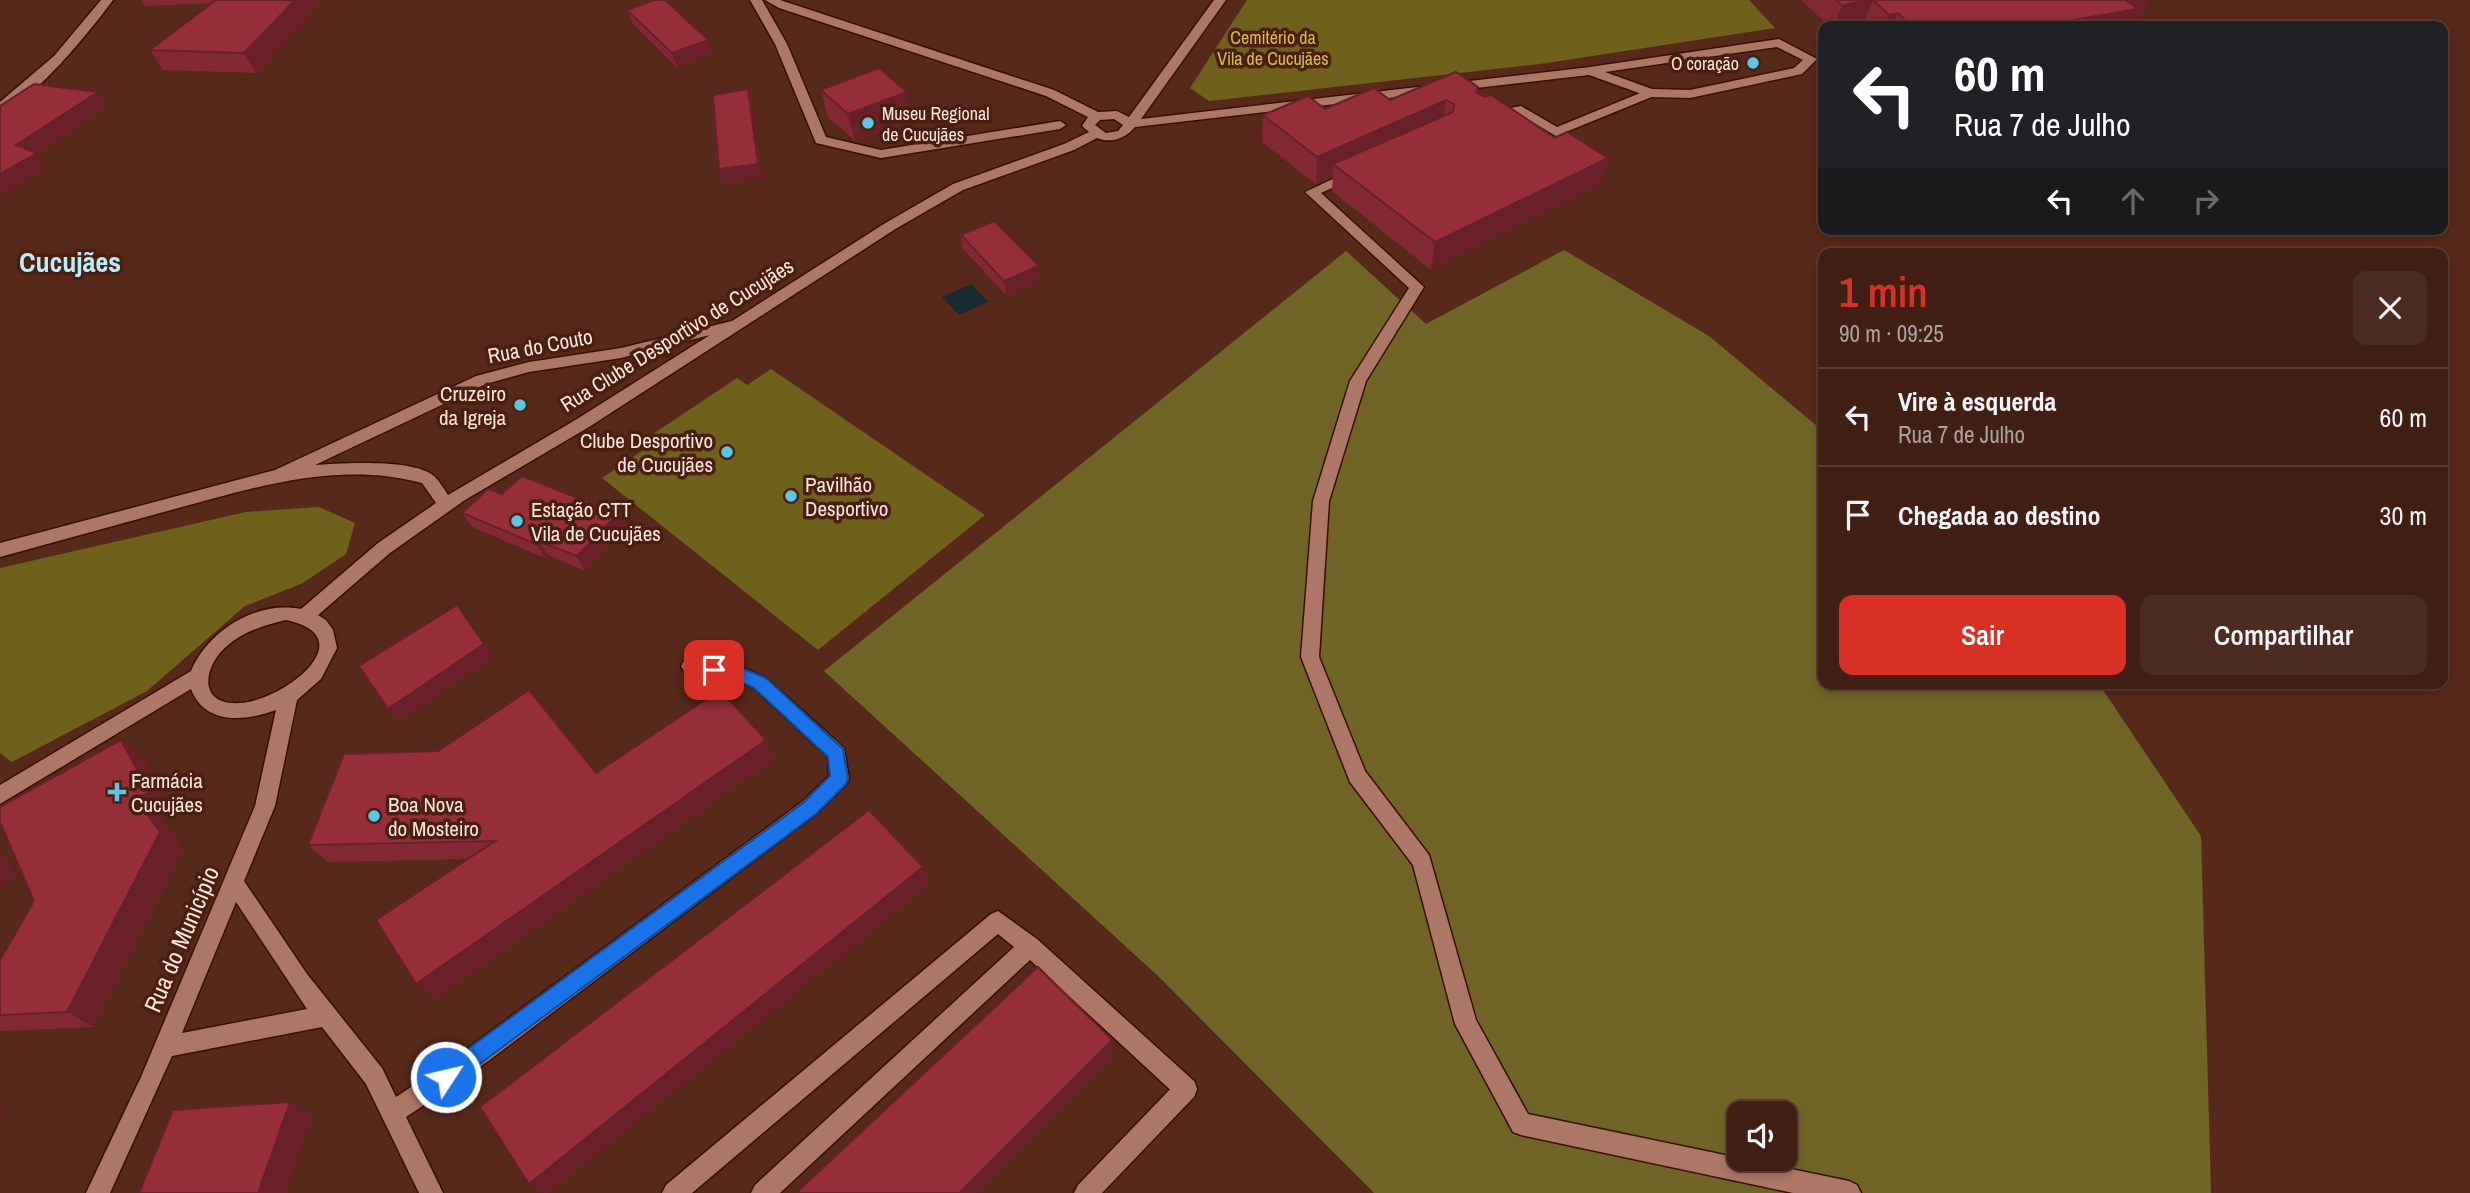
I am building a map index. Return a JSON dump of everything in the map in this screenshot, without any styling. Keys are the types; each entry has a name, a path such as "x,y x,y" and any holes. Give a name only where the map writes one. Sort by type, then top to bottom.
{"street":[{"path":"0,108 37,81 79,40 107,0"},
{"path":"756,0 781,44 821,140 881,154 1060,125"},
{"path":"771,0 1050,93 1096,116 1117,115 1132,124 1590,71 1779,43 1811,59 1798,71 1690,94 1650,93 1590,71"},
{"path":"1132,124 1220,0"},
{"path":"1479,117 1521,110 1556,132 1650,93"},
{"path":"1096,116 1088,126 1096,134"},
{"name":"Rua Clube Desportivo de Cucujães","path":"306,615 384,548 446,505 742,322 892,225 958,187 1069,147 1096,134 1104,137 1122,134 1132,124"},
{"path":"1360,170 1312,192 1417,287 1358,381 1321,501 1310,657 1357,776 1422,861 1466,1024 1521,1124 1849,1193"},
{"name":"Rua do Couto","path":"280,475 481,380 529,367 621,354 742,322"},
{"name":"Rua do Couto","path":"0,550 280,475 345,468 395,470 428,479 446,505"},
{"path":"286,613 306,615 320,622 328,634 328,649 321,666 314,674 288,696 265,706 243,711 223,710 207,703 199,691 198,676 205,658 220,641 263,617 286,613"},
{"path":"392,1113 464,1065 809,808 839,779 837,754 760,683 739,674 690,666"},
{"path":"0,795 198,676"},
{"name":"Rua do Município","path":"98,1193 164,1047 264,806 288,696"},
{"path":"233,882 326,1016 374,1076 431,1193"},
{"path":"674,1193 998,921 1030,946 1186,1089 1086,1193"},
{"path":"763,1193 1030,946"},
{"path":"164,1047 326,1016"}],"green space":[{"name":"Cemitério da Vila de Cucujães","path":"1247,0 1749,0 1775,28 1540,64 1209,101 1190,88"},
{"name":"Pavilhão Desportivo","path":"771,369 985,515 818,650 602,478 645,449 638,444 737,378 747,385"},
{"path":"319,507 355,523 346,554 303,583 245,606 147,691 12,762 0,753 0,568 246,512"}],"shaded area":[{"path":"1564,250 1709,336 1818,427 1818,689 2102,689 2201,836 2211,1193 1374,1193 1158,976 824,671 1346,251 1426,324"}],"water":[{"path":"971,284 988,302 959,315 942,297"}],"building":[{"path":"216,0 295,0 244,53 150,50"},
{"path":"655,0 665,0 708,40 672,53 627,10"},
{"path":"1836,0 1873,0 1842,5"},
{"path":"1873,0 2130,0 2127,1 2138,9 2074,21 1907,21 1898,13 1889,15"},
{"path":"879,68 907,92 848,114 821,90"},
{"path":"1456,72 1478,87 1476,92 1484,97 1491,95 1555,138 1567,132 1608,158 1435,242 1333,164 1453,112 1454,104 1446,100 1317,157 1263,115 1308,96 1325,109 1374,88 1390,100"},
{"path":"34,84 98,92 16,145 37,153 0,174 0,106"},
{"path":"748,89 758,164 719,169 713,95"},
{"path":"994,221 1039,266 1004,281 961,235"},
{"path":"522,476 618,514 577,556 539,541 536,544 462,513 488,489 502,494"},
{"path":"457,605 484,644 388,709 359,666"},
{"path":"529,690 596,773 720,690 766,740 416,984 376,920 495,841 308,845 344,754 438,751"},
{"path":"121,740 149,792 136,799 160,832 67,1012 0,1015 0,960 34,901 0,822 0,807"},
{"path":"869,810 923,867 529,1184 480,1107"},
{"path":"1038,967 1112,1040 959,1193 796,1193"},
{"path":"290,1102 258,1193 139,1193 173,1110"}],"place":[{"name":"O coração","path":"1753,63"},
{"name":"Museu Regional de Cucujães","path":"868,123"},
{"name":"Cruzeiro da Igreja","path":"520,405"},
{"name":"Clube Desportivo de Cucujães","path":"727,452"},
{"name":"Pavilhão Desportivo","path":"791,496"},
{"name":"Estação CTT Vila de Cucujães","path":"517,521"},
{"name":"Farmácia Cucujães","path":"117,792"},
{"name":"Boa Nova do Mosteiro","path":"374,816"}],"district":[{"name":"Cucujães","path":"70,262"}],"route":[{"path":"446,1077 809,808 839,779 837,754 760,683 739,674 714,670"}]}
